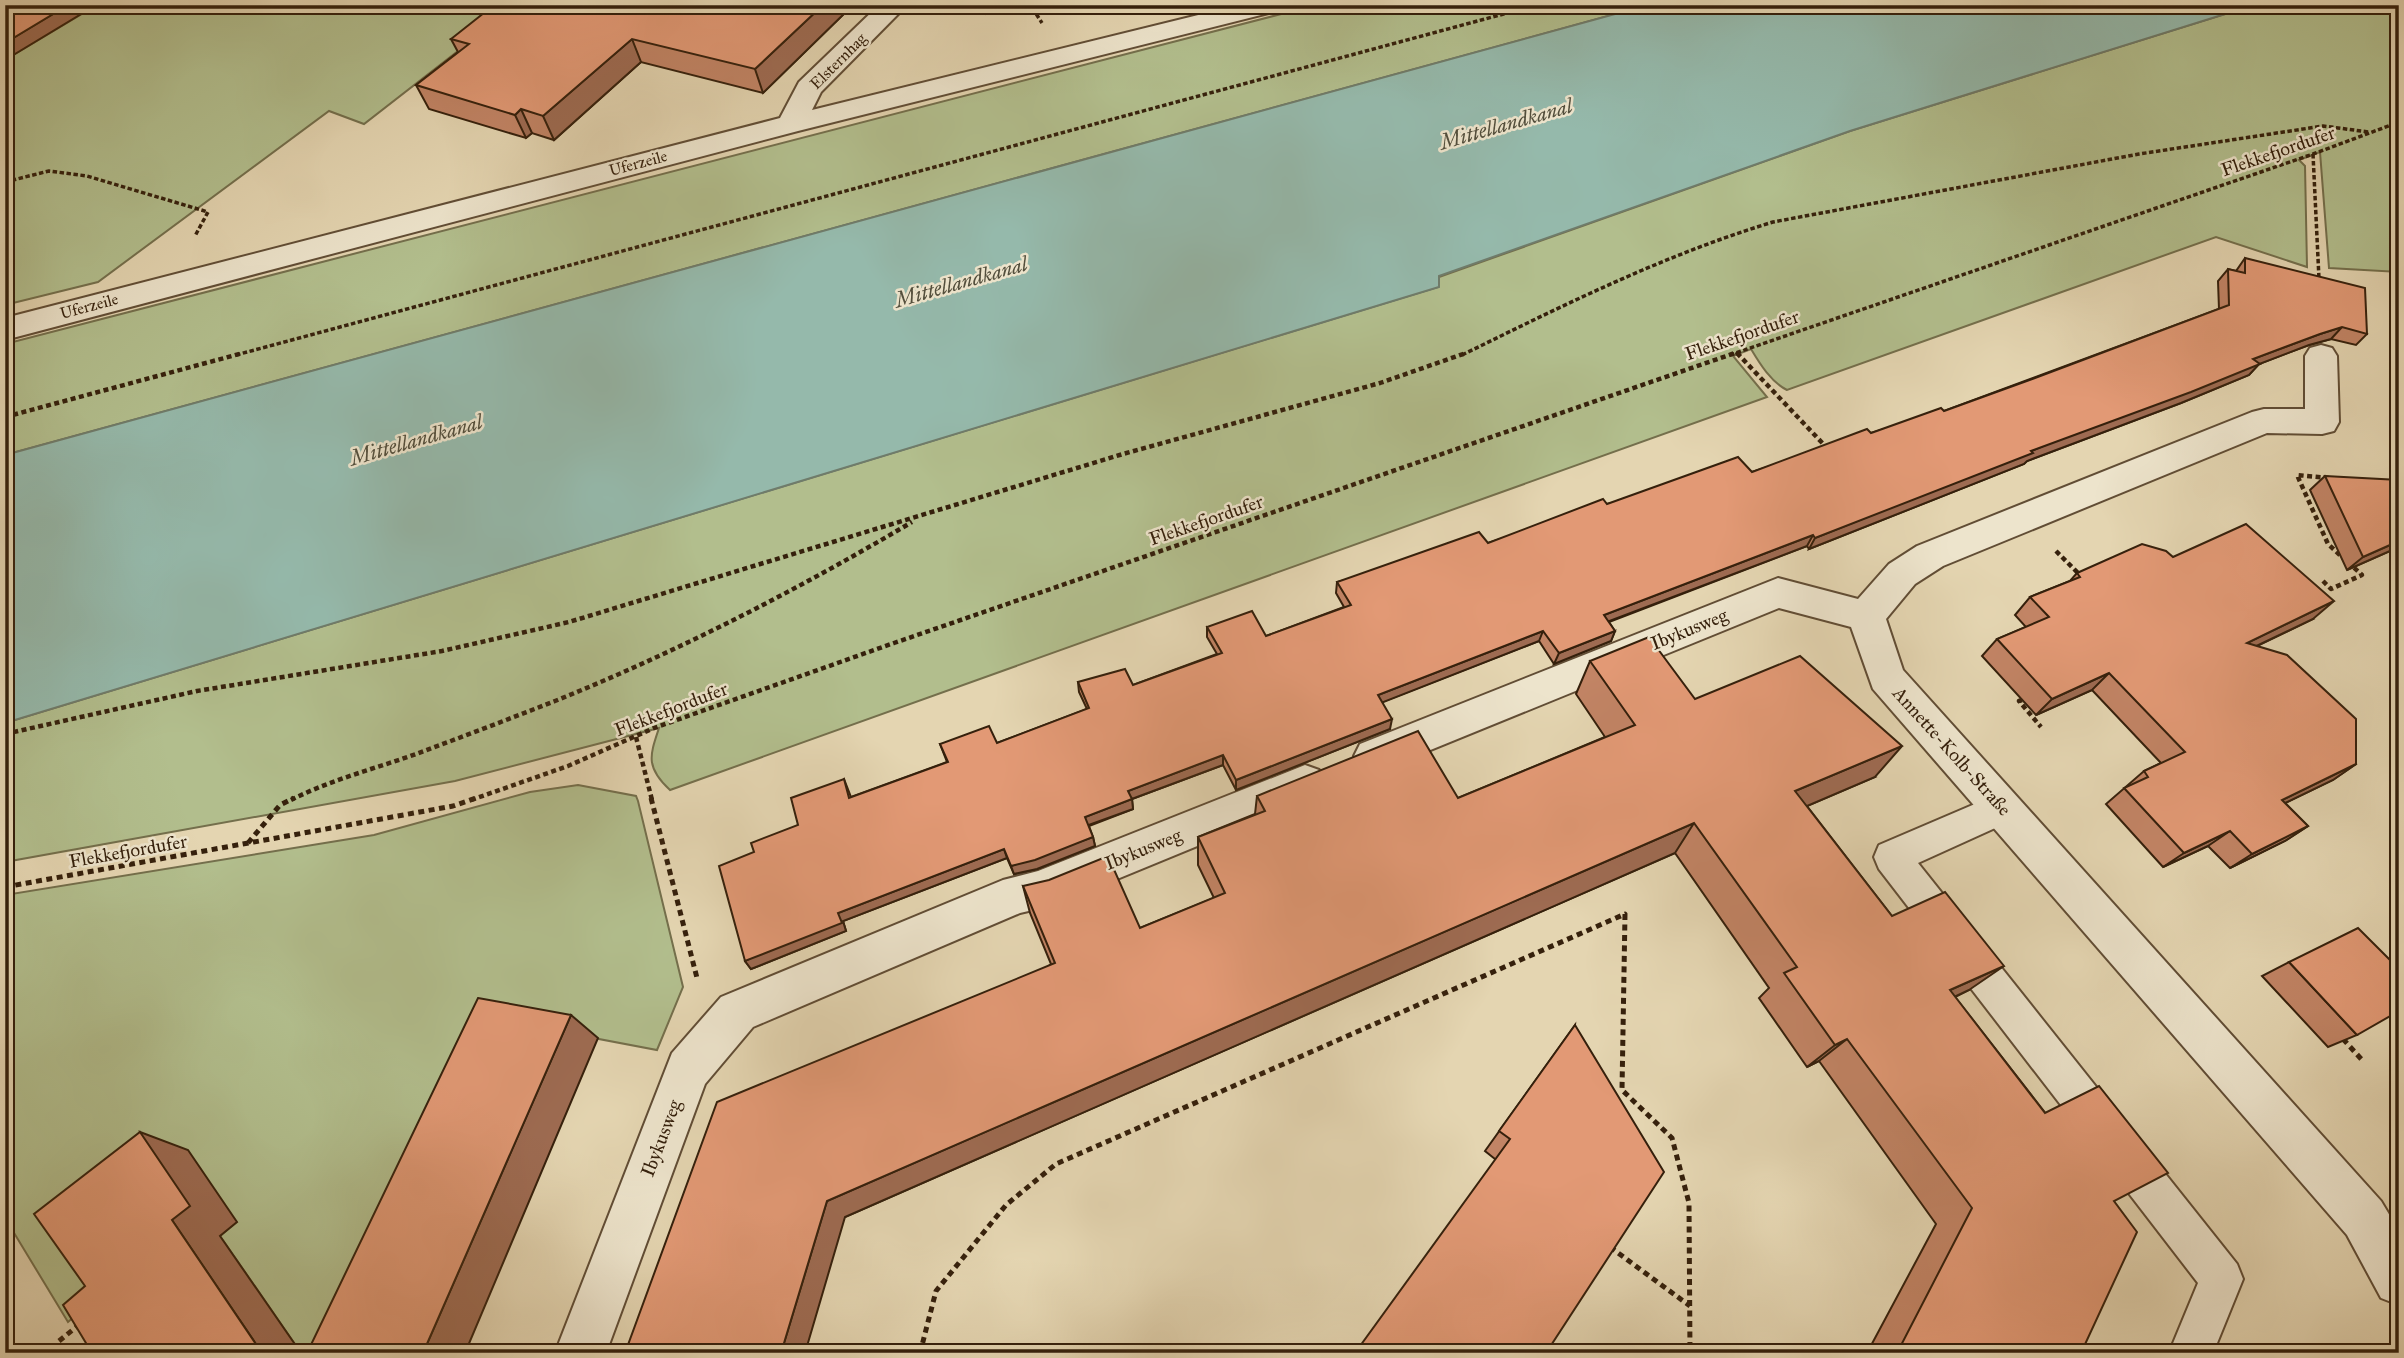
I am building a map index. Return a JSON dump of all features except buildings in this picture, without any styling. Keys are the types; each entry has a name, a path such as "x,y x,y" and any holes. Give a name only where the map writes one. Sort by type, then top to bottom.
{"street":[{"name":"Elsternhag","path":"791,124 809,88 894,5"},
{"name":"Uferzeile","path":"5,329 791,124 1272,5"},
{"path":"1866,616 1902,574 1930,556 2264,421 2322,422 2321,356"},
{"name":"Ibykusweg","path":"580,1353 688,1069 737,1012 1018,894 1051,886 1778,593 1866,616"},
{"name":"Annette-Kolb-Straße","path":"1866,616 1887,678 2364,1218 2399,1280"}],"lane":[{"path":"2003,808 1892,857 2221,1279 2191,1353"}],"path":[{"path":"1027,5 1031,6 1043,25"},
{"path":"5,417 1537,5"},
{"name":"Flekkefjordufer","path":"5,887 453,806 568,766 636,737 894,643 2313,154 2391,125 2399,116"},
{"path":"5,734 197,691 442,651 569,622 1124,454 1380,383 1462,355 1612,282 1720,238 1773,222 2140,154 2323,126 2370,133"},
{"path":"2313,154 2319,279"},
{"path":"5,182 49,171 87,176 208,212 185,255 177,283"},
{"path":"1736,352 1837,458"},
{"path":"2323,581 2331,589 2362,575 2328,544 2297,475 2338,478"},
{"path":"247,844 280,805 314,788 415,754 557,700 705,635 822,575 919,518"},
{"path":"2022,518 2091,587"},
{"path":"2022,700 2018,701 2041,727"},
{"path":"636,737 698,982 737,1012"},
{"path":"920,1353 936,1291 1006,1205 1056,1164 1625,914 1622,1090 1672,1138 1689,1203 1690,1353"},
{"path":"2343,1039 2363,1061"},
{"path":"1607,1244 1690,1306"},
{"path":"60,1341 90,1315"}],"green space":[{"path":"97,5 517,5 364,124 329,111 98,282 5,305 5,60"},
{"path":"1316,5 1648,5 5,455 5,344"},
{"path":"2254,5 2399,5 2399,272 2329,268 2320,152 2299,160 2305,166 2307,267 2216,237 1787,390 1771,377 1751,349 1733,356 1767,397 670,790 653,767 653,746 659,728 455,781 5,862 5,723 1438,287 1439,277 1850,131"},
{"path":"578,785 636,796 638,801 683,987 657,1050 509,1022 355,1353 301,1353 220,1236 237,1221 122,1276 68,1322 5,1218 5,895 374,835 530,792"}],"water":[{"name":"Mittellandkanal","path":"1648,5 2254,5 1850,131 1439,276 1439,287 5,723 5,455"}]}
